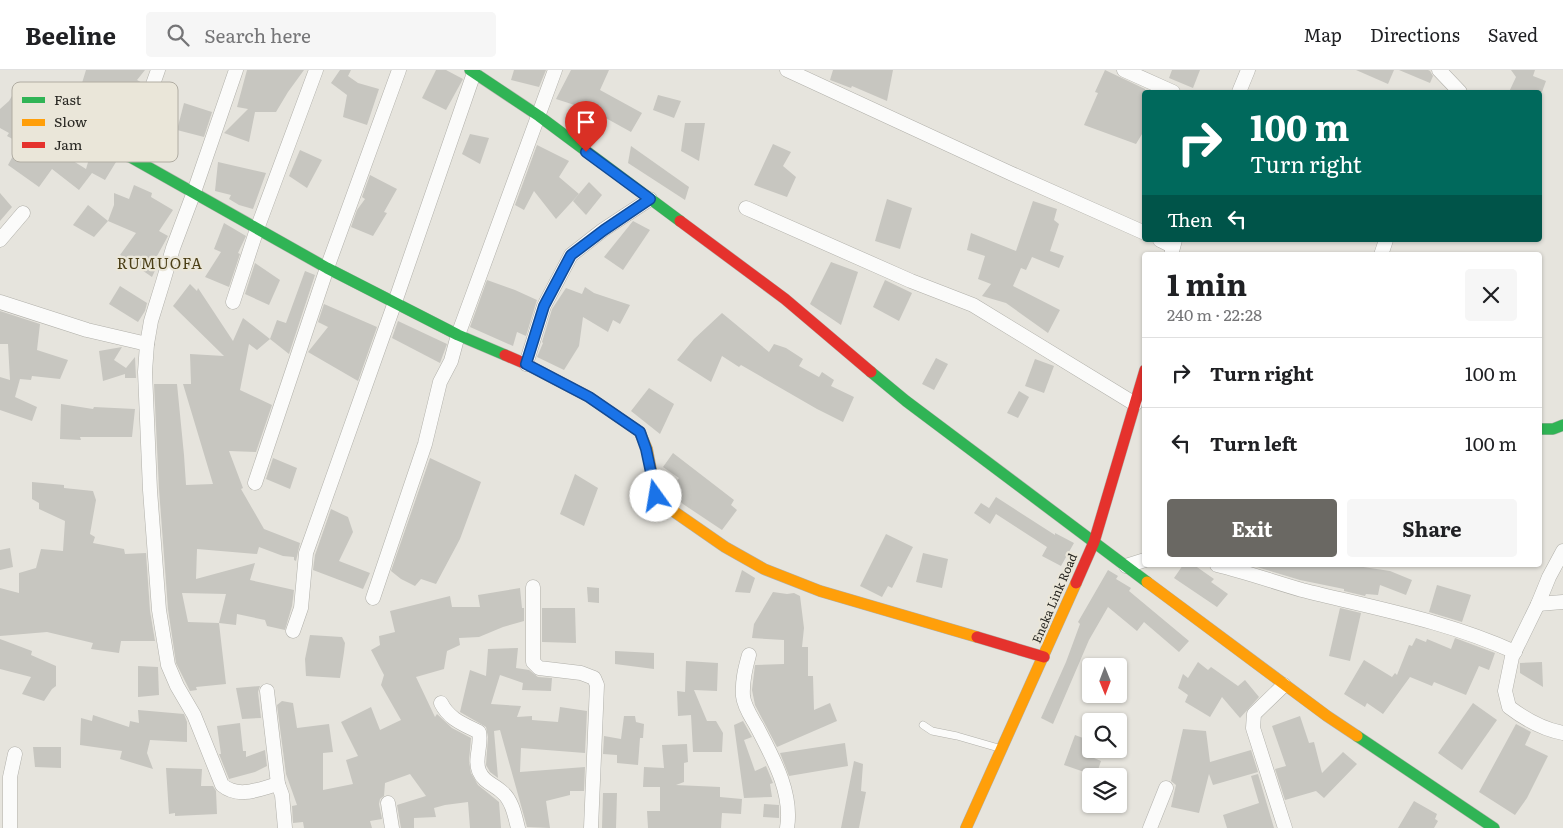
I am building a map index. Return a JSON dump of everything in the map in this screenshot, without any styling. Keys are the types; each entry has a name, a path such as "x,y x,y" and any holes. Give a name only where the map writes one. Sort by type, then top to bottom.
{"street":[{"path":"154,82 158,70"},
{"path":"236,70 173,248 151,322 145,372 150,490 159,610 168,665 177,686 194,715 222,785 230,792 241,792 278,784"},
{"path":"233,302 257,229 316,70"},
{"path":"255,483 327,268 399,70"},
{"path":"373,598 425,444 440,382 451,361 458,335 555,70"},
{"path":"787,70 1142,232"},
{"path":"1124,70 1169,90"},
{"path":"1240,90 1248,70"},
{"path":"1439,70 1457,90"},
{"path":"293,631 301,608 306,553 395,302 473,71 539,116 785,299 906,401 1327,716 1494,828"},
{"path":"139,162 327,268 458,335 526,364 589,397 640,432 646,449 656,496 676,513 725,547 764,569 820,591 1044,657"},
{"path":"526,364 544,306 571,255 650,199"},
{"path":"746,208 911,281 973,305 1135,404"},
{"path":"0,240 23,213"},
{"path":"0,302 87,330 147,344"},
{"name":"Eneka Link Road","path":"966,828 1094,542 1142,380"},
{"path":"1542,429 1553,429 1563,425"},
{"path":"1563,551 1515,652 1505,690 1508,707 1526,720 1548,730 1563,733"},
{"path":"1126,566 1142,561"},
{"path":"1225,567 1301,589 1390,610 1482,637 1515,652"},
{"path":"533,587 533,662 539,668 581,673 594,678 597,685 591,828"},
{"path":"1538,604 1563,602"},
{"path":"749,655 743,677 743,698 776,766 788,800 789,817 787,828"},
{"path":"1284,684 1254,714 1253,728 1258,749 1285,828"},
{"path":"268,691 278,784 282,795 285,828"},
{"path":"441,703 446,712 454,719 479,732 481,738 477,766 485,781 503,792 510,802 518,828"},
{"path":"10,828 10,776 15,754"},
{"path":"1150,828 1166,788"},
{"path":"388,803 392,828"}],"lane":[{"path":"923,725 932,731 1002,749"}],"building":[{"path":"86,70 145,70 137,80 140,82 82,82"},
{"path":"247,70 304,70 276,112 255,112 249,142 224,133 248,109 237,107"},
{"path":"340,70 351,70 348,76 358,83 379,89 367,125 343,117 347,95 331,83"},
{"path":"436,70 446,70 463,79 446,110 422,98"},
{"path":"514,70 546,70 539,87 511,80"},
{"path":"571,70 609,70 600,90 642,113 631,132 593,111 556,99"},
{"path":"833,70 893,70 887,101 852,86 851,88 830,80"},
{"path":"1105,70 1145,89 1142,90 1142,134 1136,144 1084,125 1098,93 1095,92"},
{"path":"1172,70 1200,70 1193,88 1169,78"},
{"path":"1356,70 1394,70 1388,84"},
{"path":"1399,70 1428,70 1433,76 1430,83"},
{"path":"1511,70 1535,70 1533,76 1546,81 1542,92 1542,90 1510,90 1516,77"},
{"path":"658,95 681,101 674,118 653,110"},
{"path":"12,96 12,139 7,136 9,133 0,128 0,109"},
{"path":"184,103 212,112 204,137 178,130"},
{"path":"685,123 705,123 699,161 681,151"},
{"path":"470,134 489,138 480,164 462,154"},
{"path":"773,144 791,152 783,166 796,177 787,197 754,185"},
{"path":"537,145 569,161 559,177 579,194 556,219 534,191 524,210 515,205"},
{"path":"631,146 689,187 685,200 628,163"},
{"path":"300,150 322,160 307,188 289,176"},
{"path":"12,158 12,162 75,162 86,169 88,162 116,162 105,180 92,173 79,190 52,169 39,187 8,165"},
{"path":"218,162 266,173 253,209 239,205 229,199 231,195 215,191"},
{"path":"370,175 397,189 384,212 387,213 373,236 351,227 357,210 365,199 362,197"},
{"path":"589,182 602,195 586,215 573,201"},
{"path":"134,185 152,193 151,197 173,210 159,231 168,236 157,256 161,258 152,277 120,255 136,233 108,221 114,205 114,193 129,199"},
{"path":"0,193 12,207 0,221"},
{"path":"887,199 912,208 900,249 875,241"},
{"path":"1033,201 1057,209 1054,220 1059,224 1050,251 1064,256 1059,268 1032,257 1026,270 1021,268 1013,286 1060,310 1048,333 1006,303 982,296 991,284 978,279 985,256 967,250 971,233 1016,251"},
{"path":"88,205 108,221 94,237 73,225"},
{"path":"633,221 650,230 623,270 604,257"},
{"path":"224,223 246,236 238,253 240,254 229,287 205,277 221,252 214,249"},
{"path":"831,262 858,272 841,325 810,304"},
{"path":"255,263 280,280 269,305 245,294"},
{"path":"305,271 315,275 289,354 270,339 277,320 286,323"},
{"path":"487,280 537,300 526,336 517,332 513,346 470,327"},
{"path":"885,280 912,293 899,321 873,307"},
{"path":"190,284 197,291 198,288 233,341 243,318 270,339 257,350 249,344 240,390 272,405 256,452 229,451 243,488 241,489 264,529 300,543 296,561 294,557 283,556 259,547 257,554 197,549 196,579 255,563 250,580 294,590 292,606 285,630 267,626 265,620 237,614 236,625 219,623 226,684 196,687 197,690 190,691 176,663 168,609 159,489 154,384 177,384 186,485 213,484 183,384 191,384 190,354 224,356 173,306","holes":["182,593 226,594 219,623 188,622"]},
{"path":"120,286 147,303 145,311 138,322 109,304"},
{"path":"585,287 594,293 630,305 620,324 613,320 608,332 583,317 579,346 564,370 537,357 543,343 552,309 566,288 582,294"},
{"path":"324,304 377,327 358,381 308,352 328,327 318,322"},
{"path":"0,311 40,324 37,350 68,360 60,379 32,376 31,380 20,379 15,397 37,407 32,421 0,410 0,377 10,380 8,344 0,344"},
{"path":"722,313 769,352 774,344 786,348 803,359 799,366 819,377 822,372 834,380 831,386 854,397 843,422 741,365 739,367 722,356 711,382 677,360 694,339"},
{"path":"398,321 447,344 440,363 392,338"},
{"path":"122,347 114,360 126,368 135,357 136,378 125,378 125,374 103,381 99,351"},
{"path":"936,358 948,364 934,390 922,384"},
{"path":"1035,359 1054,366 1044,393 1025,386"},
{"path":"649,388 674,404 660,434 631,411"},
{"path":"1019,391 1029,397 1018,418 1007,413"},
{"path":"61,404 93,409 94,407 135,409 132,437 80,437 81,440 60,439"},
{"path":"673,453 734,500 731,505 737,510 722,530 683,504 669,491 679,478 663,467"},
{"path":"273,458 297,468 290,489 266,479"},
{"path":"430,458 481,482 460,539 436,584 421,579 415,586 391,571"},
{"path":"575,474 598,488 584,526 560,514"},
{"path":"32,482 64,485 64,488 93,491 96,500 90,534 95,537 93,543 124,549 125,554 146,553 150,611 155,641 121,641 119,653 91,649 93,643 47,632 0,636 0,588 19,593 19,573 36,568 41,549 63,551 65,521 39,509 39,503 32,499"},
{"path":"996,497 1055,535 1055,533 1074,543 1061,566 1042,556 1047,547 996,514 990,524 974,513 981,503 989,508"},
{"path":"331,509 348,517 353,532 339,561 370,573 363,589 313,570 315,555"},
{"path":"886,534 913,547 892,588 888,586 882,597 860,586"},
{"path":"10,548 13,567 0,570 0,550"},
{"path":"923,553 948,559 942,588 916,582"},
{"path":"1182,567 1197,567 1214,579 1211,582 1228,594 1217,607 1174,578"},
{"path":"1257,567 1363,567 1390,571 1412,580 1406,595 1380,585 1378,595 1366,594 1365,596 1344,591 1344,589 1300,580"},
{"path":"742,570 755,578 750,593 735,592"},
{"path":"1108,570 1118,576 1116,579 1131,588 1129,591 1189,641 1179,652 1144,622 1137,631 1108,607 1089,640 1053,724 1041,718 1066,662 1080,624 1078,622"},
{"path":"1437,585 1471,595 1462,622 1429,612"},
{"path":"587,587 599,588 599,603 588,602"},
{"path":"520,588 522,608 524,608 524,621 479,637 459,638 460,645 447,651 444,669 416,677 435,717 437,714 452,728 471,738 469,761 471,773 478,785 499,802 501,828 470,828 468,802 434,808 436,817 414,818 414,828 401,828 397,805 426,796 410,774 385,783 384,796 380,799 379,804 382,819 370,821 372,828 304,828 303,822 293,823 292,806 297,805 286,774 277,705 282,701 293,703 297,728 329,724 333,752 323,753 323,790 353,784 346,760 358,756 341,722 371,707 380,730 401,720 381,685 384,675 371,650 380,645 379,636 395,632 390,611 450,596 452,607 480,607 478,595"},
{"path":"773,592 794,593 800,596 804,628 802,647 808,647 808,676 813,676 814,710 830,703 837,721 777,747 755,705 752,690 755,665 784,664 784,640 752,638 754,624"},
{"path":"542,608 575,608 576,643 542,642"},
{"path":"1340,608 1361,613 1350,661 1329,656"},
{"path":"310,635 342,637 345,643 340,678 306,676 305,659"},
{"path":"1416,638 1426,642 1427,639 1451,649 1455,638 1495,653 1489,670 1479,666 1466,695 1434,682 1432,686 1410,677 1383,714 1367,703 1365,707 1344,694 1364,660 1392,677 1395,673 1397,675 1409,645 1412,646"},
{"path":"0,639 32,651 31,655 56,666 56,686 44,701 22,694 31,677 0,669"},
{"path":"518,648 516,668 529,670 538,677 552,678 551,691 522,690 523,683 500,675 491,704 521,706 517,717 532,716 532,720 558,722 560,707 587,711 585,753 521,748 520,772 585,767 584,791 570,791 570,795 546,801 550,828 527,827 500,730 494,731 498,778 490,772 486,765 488,737 486,727 460,712 470,670 486,676 488,649"},
{"path":"615,651 654,653 654,669 615,664"},
{"path":"686,661 718,663 717,691 694,690 707,721 716,721 723,733 722,752 693,752 691,715 678,716 677,691 685,692"},
{"path":"1198,662 1208,670 1211,667 1238,686 1245,680 1259,697 1240,718 1222,697 1210,717 1185,702 1188,695 1178,688 1183,674 1188,678"},
{"path":"1542,662 1543,687 1520,673 1520,663"},
{"path":"138,666 158,667 159,695 138,697"},
{"path":"260,686 258,692 261,718 242,719 236,688"},
{"path":"1473,703 1497,720 1462,770 1438,753"},
{"path":"138,710 184,714 187,722 187,742 150,740 147,753 153,769 120,759 122,751 80,745 81,718 92,721 93,715 129,727 130,721 139,723"},
{"path":"624,716 635,716 636,722 644,724 643,738 640,738 638,765 617,763 617,755 603,754 604,736 621,739"},
{"path":"1300,716 1309,743 1314,742 1322,773 1343,752 1357,764 1324,798 1316,791 1285,800 1275,769 1286,766 1272,726"},
{"path":"743,721 752,737 744,740 755,771 766,766 773,783 770,784 772,797 744,798 734,725"},
{"path":"240,723 243,751 246,751 246,757 265,750 267,766 255,772 229,779 219,754 221,754 217,726"},
{"path":"1516,724 1531,732 1525,745 1548,756 1527,798 1515,815 1479,792"},
{"path":"1183,729 1206,731 1210,762 1251,750 1258,772 1213,785 1209,774 1199,813 1171,807 1176,785 1171,781"},
{"path":"1075,735 1082,738 1082,758 1094,758 1101,761 1099,768 1082,768 1082,771 1064,765"},
{"path":"845,743 848,766 789,776 780,753"},
{"path":"687,744 688,762 684,763 684,782 676,785 720,787 720,797 742,799 741,814 722,813 721,828 648,828 647,811 660,811 660,787 643,787 644,767 664,768 662,745"},
{"path":"33,747 61,747 61,768 35,767"},
{"path":"854,761 863,764 861,791 866,792 859,828 841,828"},
{"path":"166,768 202,769 201,786 213,786 216,791 217,814 175,816 175,813 169,814"},
{"path":"1258,774 1274,828 1227,828 1223,815 1259,803 1251,776"},
{"path":"603,793 617,793 616,828 602,828"},
{"path":"1414,801 1437,814 1435,819 1438,821 1434,828 1398,828"},
{"path":"764,804 779,805 779,818 763,817"}],"traffic: fast":[{"path":"470,70 539,116 680,221"},
{"path":"139,162 327,268 458,335 505,355"},
{"path":"871,372 906,401 1147,582"},
{"path":"1542,429 1553,429 1563,425"},
{"path":"1357,736 1494,828"}],"traffic: slow":[{"path":"641,435 647,449 656,496 676,513 725,547 764,569 820,591 977,637"},
{"path":"1147,582 1327,716 1357,736"},
{"path":"966,828 1076,583"}],"traffic: jam":[{"path":"680,221 785,299 871,372"},
{"path":"505,355 589,397 640,432 641,435"},
{"path":"1076,583 1094,542 1142,380"},
{"path":"977,637 1044,657"}],"district":[{"name":"RUMUOFA","path":"160,262"}],"route":[{"path":"586,152 650,199 571,255 544,306 526,364 589,397 640,432 646,449 656,496"}]}
